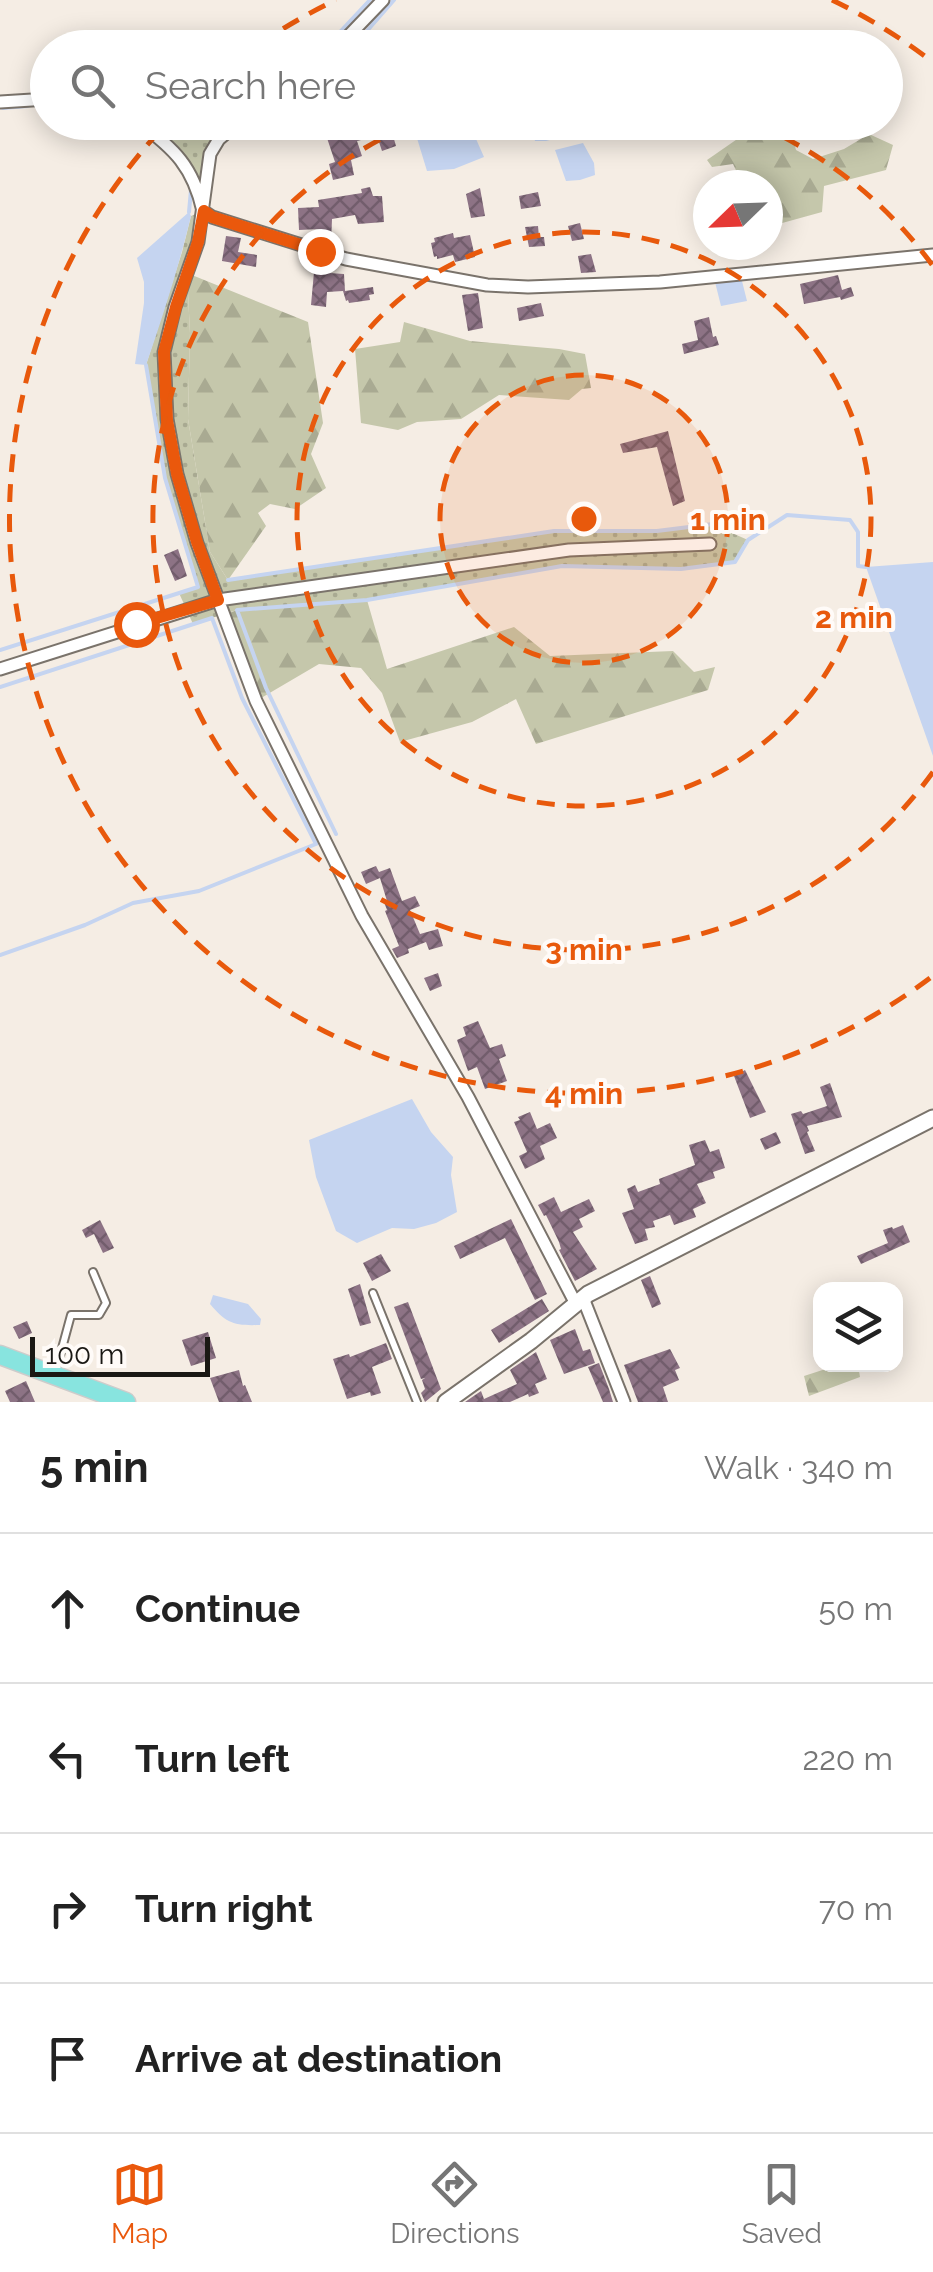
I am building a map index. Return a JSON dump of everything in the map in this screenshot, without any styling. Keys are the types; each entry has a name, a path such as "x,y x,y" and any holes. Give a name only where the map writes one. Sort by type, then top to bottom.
{"main road":[{"path":"0,1355 126,1402"}],"street":[{"path":"354,30 383,0"},
{"path":"0,102 30,100"},
{"path":"163,140 191,172 204,211 212,217 346,260 487,285 660,282 933,255"},
{"path":"218,140 210,154 198,242 164,352 167,420 177,474 197,542 256,701 362,916 579,1301 624,1402"},
{"path":"0,669 218,600 569,550 710,544"},
{"path":"446,1402 579,1301 933,1118"}],"lane":[{"path":"55,1375 71,1315 100,1315 106,1303 93,1272"},
{"path":"373,1293 416,1402"}],"green space":[{"path":"163,140 218,140 210,154 203,209 188,171"},
{"path":"736,140 793,140 796,150 813,159 859,140 882,140 893,145 886,170 824,186 822,212 783,223 783,170 736,170 733,164 712,167 707,160"},
{"path":"202,211 198,242 187,273 188,419 210,552 228,580 554,531 657,531 721,523 725,530 748,540 735,562 681,569 562,566 367,600 237,610 193,624 179,593 198,586 165,478 146,365 191,216"},
{"path":"187,273 308,322 323,423 311,454 326,488 295,509 270,504 258,513 266,526 228,580 210,552 188,419"},
{"path":"404,322 470,341 585,354 591,388 582,389 569,400 499,395 461,419 417,422 398,430 361,423 355,349 400,342"},
{"path":"367,600 387,669 514,627 550,656 673,651 694,672 715,667 708,690 536,744 516,699 472,722 400,742 382,693 361,668 319,664 256,701 224,615 237,610"},
{"path":"816,1372 859,1372 860,1377 809,1396 804,1376"}],"water":[{"path":"418,140 476,140 484,157 454,169 427,171"},
{"path":"583,143 594,163 595,175 566,181 555,150"},
{"path":"189,212 165,310 146,365 135,364 144,303 144,282 137,258"},
{"path":"741,277 747,301 721,306 715,282"},
{"path":"933,562 933,756 866,567"},
{"path":"412,1099 431,1132 453,1157 451,1175 457,1212 436,1223 414,1229 392,1228 357,1243 336,1231 316,1177 309,1140"},
{"path":"213,1295 248,1304 261,1319 260,1325 237,1324 226,1319 210,1304"}],"building":[{"path":"328,140 361,140 357,141 362,156 351,160 354,175 333,180 329,164 335,162"},
{"path":"378,140 394,140 396,146 382,151"},
{"path":"370,187 373,196 382,196 384,222 358,224 355,215 332,219 331,244 320,241 320,229 299,230 298,208 319,207 318,200 362,193 361,189"},
{"path":"480,188 485,216 471,218 466,194"},
{"path":"538,192 541,206 521,209 519,196"},
{"path":"580,223 584,239 572,241 568,226"},
{"path":"538,226 545,246 529,247 525,227"},
{"path":"453,233 454,238 470,235 475,257 455,262 453,255 434,257 434,238"},
{"path":"226,236 241,238 238,252 257,255 256,267 222,261"},
{"path":"591,254 596,272 581,273 578,256"},
{"path":"314,272 344,274 345,291 373,287 374,294 369,295 370,300 349,303 343,291 327,292 326,307 311,305"},
{"path":"838,275 842,290 851,287 854,296 804,304 800,284"},
{"path":"478,293 483,328 468,331 462,295"},
{"path":"541,303 544,316 519,321 517,308"},
{"path":"709,317 719,345 684,354 682,344 698,340 694,321"},
{"path":"668,431 685,501 673,506 657,447 623,453 620,444"},
{"path":"178,549 187,576 175,581 164,555"},
{"path":"376,866 379,872 390,868 402,901 415,896 420,906 410,910 420,934 438,929 443,946 429,950 426,942 397,958 392,949 399,946 385,911 387,901 380,878 366,884 361,872"},
{"path":"438,973 442,986 430,991 424,978"},
{"path":"478,1021 490,1048 502,1044 506,1056 499,1059 507,1081 485,1089 477,1067 468,1071 457,1040 466,1036 463,1027"},
{"path":"745,1070 766,1112 750,1118 734,1076"},
{"path":"830,1083 842,1117 807,1126 815,1151 805,1154 791,1114 827,1106 820,1087"},
{"path":"530,1112 537,1129 550,1123 557,1138 540,1146 545,1159 525,1169 519,1156 527,1152 514,1122"},
{"path":"776,1132 781,1143 765,1150 760,1139"},
{"path":"705,1140 710,1152 719,1149 725,1168 713,1172 715,1178 697,1184 706,1203 693,1209 696,1217 674,1225 670,1215 653,1221 655,1227 645,1229 648,1240 635,1244 622,1213 634,1209 627,1189 635,1185 638,1192 695,1165 689,1145"},
{"path":"554,1197 561,1212 589,1199 595,1211 579,1219 583,1227 573,1232 597,1269 575,1281 538,1205"},
{"path":"511,1219 547,1294 535,1300 505,1238 460,1259 454,1246"},
{"path":"100,1220 114,1248 103,1253 94,1234 86,1238 82,1230"},
{"path":"903,1225 910,1242 861,1264 857,1256 888,1243 883,1230"},
{"path":"381,1254 391,1271 372,1281 363,1263"},
{"path":"650,1276 661,1304 652,1308 641,1280"},
{"path":"360,1284 371,1323 360,1326 348,1289"},
{"path":"542,1299 549,1311 499,1343 491,1330"},
{"path":"408,1302 441,1389 425,1402 421,1393 425,1378 421,1379 394,1307"},
{"path":"27,1321 32,1333 19,1339 13,1327"},
{"path":"575,1329 583,1351 590,1349 595,1363 564,1374 550,1340"},
{"path":"208,1332 216,1358 191,1366 182,1340"},
{"path":"386,1343 392,1359 372,1367 381,1393 347,1399 333,1359"},
{"path":"670,1349 680,1368 675,1370 679,1380 663,1387 668,1402 638,1402 624,1365"},
{"path":"536,1352 547,1379 535,1384 539,1393 510,1402 465,1402 481,1391 484,1399 517,1384 510,1370"},
{"path":"599,1363 613,1402 603,1402 588,1367"},
{"path":"239,1370 252,1402 219,1402 210,1378"},
{"path":"26,1381 35,1402 10,1402 5,1391"}],"waterway":[{"path":"342,30 370,0"},
{"path":"368,30 394,0"},
{"path":"3,108 28,106"},
{"path":"189,212 191,190"},
{"path":"0,650 198,587 165,478 146,365"},
{"path":"336,834 266,688 237,610 367,600 562,566 681,569 735,562 748,540 787,515 850,520 858,532 858,566 866,567"},
{"path":"228,580 554,531 657,531 721,523 725,530"},
{"path":"0,687 212,618 242,698 316,844 199,891 133,903 85,925 0,955"}],"route":[{"path":"136,624 218,600 177,474 167,420 164,352 204,211 212,217 320,251"}]}
